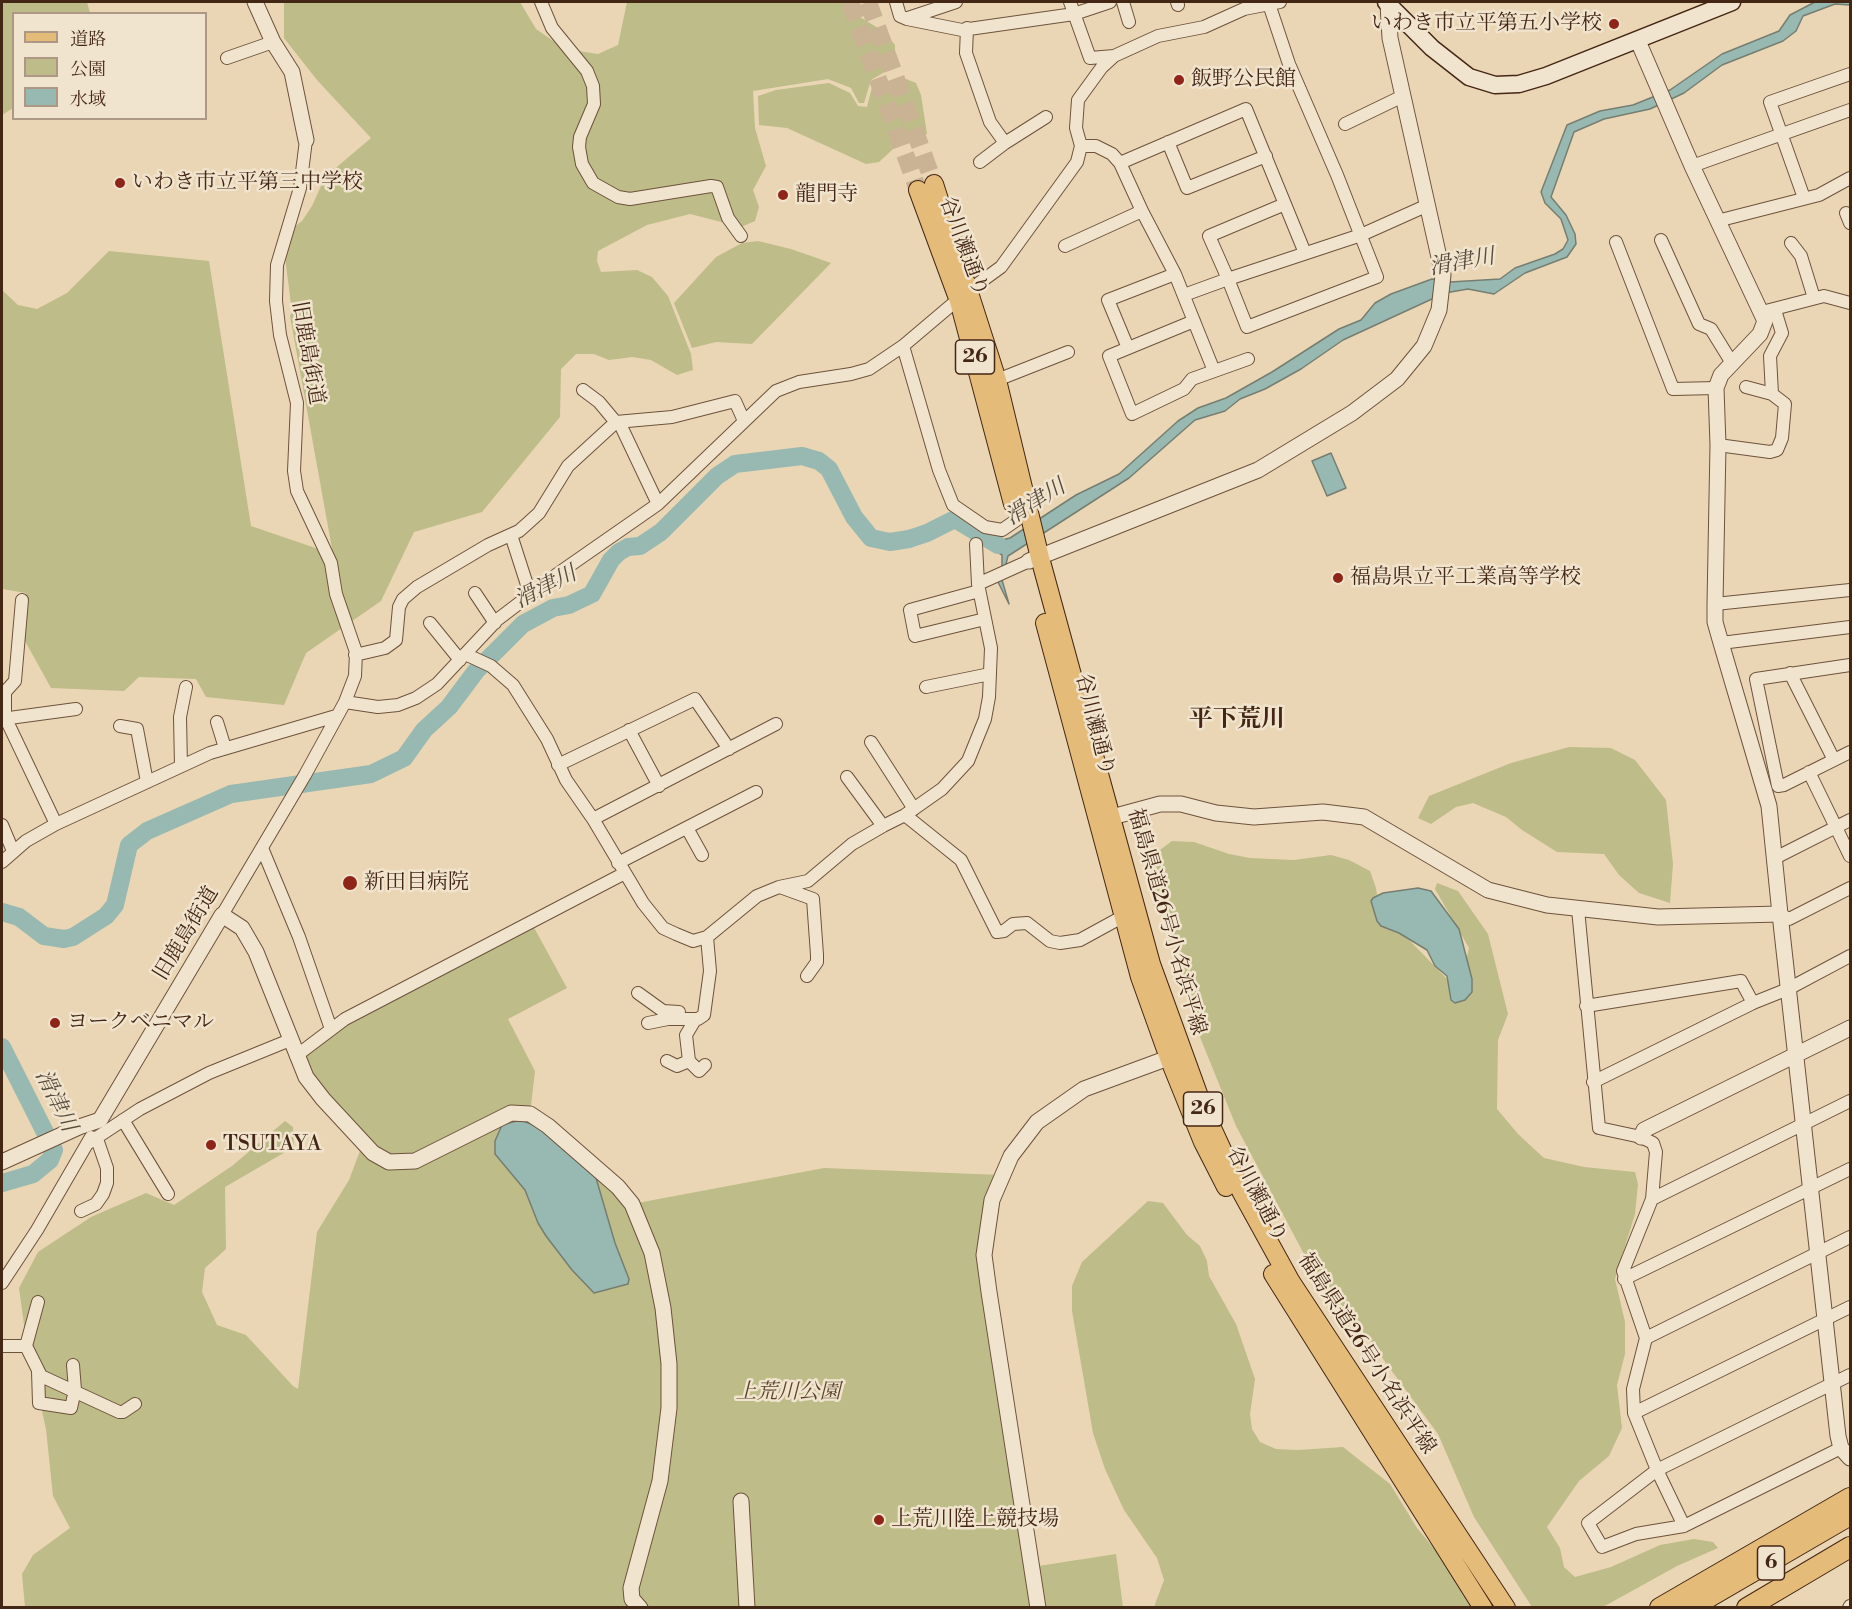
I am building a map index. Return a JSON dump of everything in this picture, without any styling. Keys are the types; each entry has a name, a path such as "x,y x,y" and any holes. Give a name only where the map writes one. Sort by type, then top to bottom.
{"highway":[{"path":"1660,1608 1851,1498"},
{"name":"6","path":"1690,1608 1851,1515"},
{"name":"6","path":"1718,1608 1851,1529"},
{"path":"1748,1608 1851,1547"}],"main road":[{"path":"1387,3 1432,48 1469,77 1496,85 1532,81 1732,2"},
{"name":"福島県道26号小名浜平線","path":"926,187 964,296 997,380 1022,523 1033,555 1104,819 1151,964 1175,1056 1242,1193 1291,1282 1506,1608"},
{"name":"谷川瀬通り","path":"964,296 1022,523"},
{"name":"谷川瀬通り","path":"1104,819 1122,917 1153,1016 1175,1056 1203,1142 1287,1299 1483,1608"}],"street":[{"path":"541,2 552,28 587,71 593,86 594,104 580,137 579,147 582,164 593,183 613,195 630,199 711,186 717,187 728,218 741,236"},
{"path":"896,2 900,16 907,19 962,30 1074,14 1110,2"},
{"path":"907,19 956,2"},
{"path":"1070,2 1090,58 1114,56"},
{"path":"1123,2 1129,22"},
{"path":"345,702 378,707 398,705 416,698 437,684 467,657 495,622 530,594 658,504 776,391 799,382 851,375 869,369 903,346 1002,267 1077,162 1081,146 1076,128 1078,100 1102,67 1114,56 1158,36 1204,27 1244,9 1274,3 1288,64 1377,277 1247,327 1209,236 1285,204"},
{"path":"985,619 915,636 910,610 979,587 1033,555 1258,470 1352,413 1397,379 1424,346 1439,310 1443,275 1390,38 1387,3"},
{"name":"旧鹿島街道","path":"2,1283 92,1141 100,1120 296,790 345,702 355,675 356,655 336,594 331,563 297,491 294,471 297,403 280,335 276,301 277,265 300,188 306,140 292,72 273,42 258,5"},
{"path":"967,28 966,53 990,122 1005,143"},
{"path":"1638,41 1718,221 1782,333 1770,356 1772,394"},
{"path":"227,57 273,42"},
{"path":"1804,198 1770,102 1851,74"},
{"path":"1345,124 1403,96"},
{"path":"1120,163 1246,109 1305,253"},
{"path":"1692,166 1851,110"},
{"path":"980,162 1046,117"},
{"path":"1168,142 1187,188 1266,156"},
{"path":"1081,146 1106,149 1120,163 1175,274 1214,371"},
{"path":"1718,221 1819,195 1851,178"},
{"path":"1184,295 1361,235 1428,205"},
{"path":"1065,246 1142,211"},
{"path":"1661,240 1699,324 1711,329 1732,363"},
{"path":"1616,242 1673,389 1716,388"},
{"path":"1791,243 1801,256 1814,298"},
{"path":"1128,348 1108,300 1175,274"},
{"path":"1769,311 1814,298 1838,298 1851,303"},
{"path":"1769,311 1764,328 1720,375 1716,388 1718,445 1715,622 1764,780 1775,858 1824,1321 1832,1384 1846,1453 1684,1526 1636,1534 1602,1547 1588,1523 1657,1470 1832,1384 1851,1375"},
{"path":"1194,321 1109,356 1132,414 1184,388 1192,379 1248,359"},
{"path":"903,346 939,470 953,505 985,526 1002,530 1022,523"},
{"path":"997,380 1068,352"},
{"path":"1718,445 1770,452 1777,450 1782,438 1785,404 1772,394 1746,387"},
{"path":"583,390 599,402 620,424 658,504"},
{"path":"356,655 385,648 396,640 399,607 403,599 417,587 488,545 519,531 539,513 568,466 616,422 672,417 735,401 744,421"},
{"path":"511,535 530,594"},
{"path":"430,622 467,657 491,666 513,684 531,711 558,765 643,903 663,928 693,941 707,937 757,896 778,887 808,881 852,844 910,812 942,789 968,761 985,719 991,648 979,587 976,544"},
{"path":"1715,604 1851,590"},
{"path":"475,593 495,622"},
{"path":"22,600 15,681 4,692 4,718 56,824"},
{"path":"1721,643 1851,627"},
{"path":"1851,665 1756,679 1778,786 1851,752"},
{"path":"1790,673 1834,760"},
{"path":"926,687 990,674"},
{"path":"181,766 180,717 186,687"},
{"path":"558,765 695,699 729,749"},
{"path":"4,718 76,709"},
{"path":"2,862 13,851 56,824 181,766 225,748 336,716"},
{"path":"217,722 225,748"},
{"path":"593,819 776,724"},
{"path":"120,726 137,729 147,782"},
{"path":"629,730 659,786"},
{"path":"871,742 910,812 961,860 997,933 1020,922 1027,923 1050,941 1060,943 1080,940 1122,917"},
{"path":"1809,772 1851,856"},
{"path":"847,777 883,826"},
{"path":"296,1056 355,1014 622,868 687,828 756,792"},
{"path":"1104,819 1160,804 1181,804 1216,813 1254,817 1323,813 1364,817 1488,890 1547,905 1658,917 1780,914 1789,919 1851,888"},
{"path":"1775,858 1851,820"},
{"path":"2,825 13,851"},
{"path":"687,828 702,855"},
{"path":"262,848 299,937 331,1029"},
{"path":"778,887 813,899 818,955 817,962 807,976"},
{"path":"1578,909 1599,1128 1641,1137 1653,1143 1656,1152 1652,1199 1623,1271 1646,1338 1633,1389 1634,1413 1657,1470 1684,1526"},
{"path":"222,915 242,928 256,952 306,1077 373,1153 389,1162 415,1161 511,1113 530,1114 578,1151 618,1187 632,1204 652,1253 663,1308 669,1365 665,1452 652,1515 631,1588 632,1599 640,1608"},
{"path":"705,1065 699,1071 689,1061 687,1035 688,1027 699,1017 710,971 707,937"},
{"path":"1593,1082 1753,1003 1788,989 1851,956"},
{"path":"1586,1006 1742,981 1753,1003"},
{"path":"638,993 663,1011 699,1017"},
{"path":"648,1023 668,1018 699,1017"},
{"path":"1641,1137 1644,1130 1851,1029"},
{"path":"81,1211 96,1204 103,1194 106,1183 107,1168 92,1141 123,1120 209,1073 290,1040"},
{"path":"1038,1608 984,1255 992,1200 1011,1156 1037,1122 1083,1089 1175,1056"},
{"path":"667,1061 677,1066 689,1061"},
{"path":"1652,1199 1851,1101"},
{"path":"2,1162 79,1126 100,1120"},
{"path":"123,1120 168,1194"},
{"path":"1624,1279 1851,1169"},
{"path":"1646,1338 1851,1237"},
{"path":"38,1302 26,1346 38,1371 47,1380 123,1412 135,1404"},
{"path":"1634,1413 1851,1307"},
{"path":"2,1346 26,1346"},
{"path":"38,1371 39,1403 71,1408 75,1390 73,1365"},
{"path":"741,1501 747,1608"}],"green space":[{"path":"2,2 87,2 90,12 12,12 12,109 2,115"},
{"path":"284,2 520,2 536,29 565,49 598,54 618,45 627,2 856,2 860,17 883,31 895,45 895,60 883,73 871,80 864,103 859,103 851,88 828,79 753,91 755,128 766,166 753,190 759,207 755,221 741,227 690,214 647,225 598,251 597,261 601,272 637,270 652,277 668,296 691,354 693,370 677,375 651,360 632,357 609,360 594,354 576,354 561,369 560,417 482,512 414,532 381,601 306,653 284,705 206,697 196,679 139,677 124,691 51,688 25,641 26,593 2,589 2,290 18,305 37,309 67,293 109,251 209,261 251,526 333,554 290,316 292,312 285,257 289,231 302,221 312,206 325,177 371,138 317,80 284,38"},
{"path":"906,79 916,83 921,95 927,134 905,138 879,162 866,164 787,128 759,125 758,96 776,90 829,83 850,93 858,106 867,107 872,87"},
{"path":"758,241 791,249 831,263 752,344 716,342 692,348 674,303 716,257 742,243"},
{"path":"1569,747 1611,748 1635,760 1666,800 1673,864 1670,903 1639,893 1619,875 1604,854 1557,852 1506,817 1473,803 1456,807 1431,824 1418,818 1429,796 1511,763"},
{"path":"1172,841 1194,842 1229,854 1250,858 1294,860 1331,855 1349,860 1370,871 1376,888 1379,909 1448,980 1463,974 1469,948 1435,889 1437,883 1458,891 1488,934 1508,1014 1498,1040 1497,1109 1518,1134 1544,1158 1584,1167 1635,1172 1638,1184 1635,1214 1615,1279 1625,1322 1625,1354 1617,1385 1622,1428 1609,1456 1579,1481 1547,1527 1560,1548 1564,1567 1575,1577 1611,1567 1660,1545 1694,1539 1713,1542 1718,1548 1677,1566 1603,1607 1532,1607 1474,1517 1438,1434 1364,1333 1312,1269 1236,1126 1200,1037 1187,995 1175,939 1154,906 1152,871 1160,850"},
{"name":"上荒川公園","path":"531,922 567,988 508,1019 535,1071 530,1114 632,1204 824,1168 1001,1175 986,1226 1032,1567 1116,1554 1123,1607 25,1607 22,1574 33,1555 70,1528 53,1496 46,1429 26,1339 19,1288 38,1252 91,1217 146,1193 174,1205 232,1166 285,1121 293,1127 294,1147 225,1187 226,1249 205,1268 202,1292 217,1325 246,1335 298,1389 317,1232 349,1180 363,1143 296,1056 331,1029"},
{"path":"1148,1201 1163,1203 1187,1235 1200,1246 1207,1261 1209,1276 1236,1324 1255,1379 1250,1414 1252,1429 1260,1442 1276,1449 1343,1447 1390,1484 1417,1528 1447,1564 1473,1607 1154,1607 1164,1580 1157,1558 1124,1510 1105,1469 1093,1433 1072,1311 1072,1286 1082,1262"}],"water":[{"path":"1815,2 1850,2 1850,5 1835,4 1803,16 1796,31 1783,41 1722,65 1684,93 1650,109 1604,119 1574,132 1551,197 1566,215 1575,234 1576,244 1567,257 1525,273 1494,294 1468,289 1445,293 1343,340 1301,369 1265,389 1240,399 1225,411 1195,420 1129,478 1008,556 1002,580 1009,604 998,582 1002,570 1002,555 976,538 980,528 1002,540 1010,538 1076,495 1119,474 1178,421 1198,408 1226,398 1339,329 1361,320 1375,303 1391,294 1432,279 1450,282 1500,279 1515,268 1563,249 1568,240 1561,219 1545,203 1541,192 1567,125 1600,111 1633,105 1670,90 1722,54 1779,31 1790,15"},
{"path":"1331,453 1346,488 1327,496 1312,461"},
{"path":"1418,888 1431,891 1459,929 1472,979 1472,992 1465,1000 1455,1003 1451,1000 1447,976 1435,966 1427,950 1399,933 1381,926 1377,921 1371,901 1373,898 1383,893"},
{"path":"520,1120 537,1126 596,1178 615,1243 629,1279 628,1284 594,1293 572,1270 546,1236 538,1223 525,1190 495,1154 495,1141 502,1125"}],"waterway":[{"name":"滑津川","path":"2,912 19,917 44,936 64,939 73,937 106,916 115,905 129,845 147,831 231,794 371,774 404,758 424,730 449,707 476,671 523,624 553,608 569,605 592,594 611,560 619,552 628,547 640,546 661,532 717,476 735,464 802,456 819,461 829,469 854,517 871,538 890,542 909,539 955,519 998,545"},
{"name":"滑津川","path":"2,1047 54,1150 50,1160 33,1174 2,1183"}],"tunnel":[{"path":"850,2 918,190"},
{"path":"868,2 934,184"}],"place":[{"name":"いわき市立平第五小学校","path":"1614,24"},
{"name":"飯野公民館","path":"1179,80"},
{"name":"いわき市立平第三中学校","path":"120,183"},
{"name":"龍門寺","path":"783,195"},
{"name":"福島県立平工業高等学校","path":"1338,578"},
{"name":"新田目病院","path":"350,883"},
{"name":"ヨークベニマル","path":"55,1023"},
{"name":"TSUTAYA","path":"211,1145"},
{"name":"上荒川陸上競技場","path":"879,1520"}],"district":[{"name":"平下荒川","path":"1237,720"}]}
